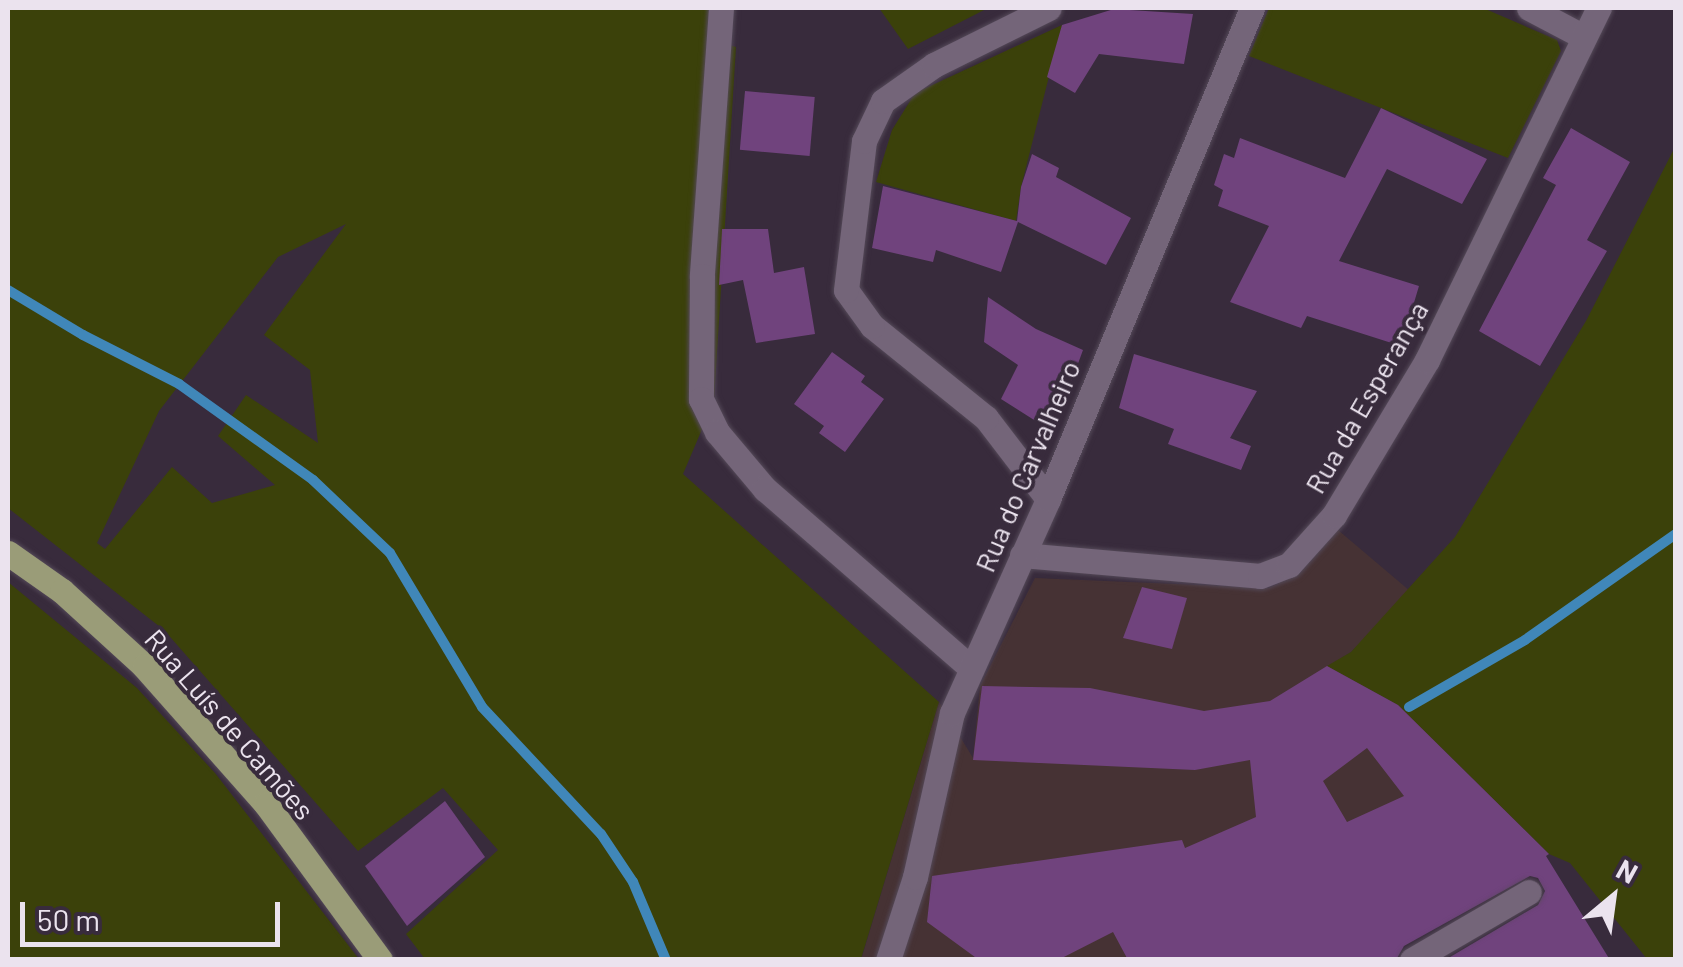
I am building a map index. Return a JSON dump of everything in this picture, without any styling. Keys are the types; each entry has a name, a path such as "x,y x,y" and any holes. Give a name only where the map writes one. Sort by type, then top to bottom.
{"main road":[{"name":"Rua Luís de Camões","path":"8,553 62,591 144,666 266,804 380,960"}],"street":[{"path":"720,8 702,276 701,399 717,432 765,489 971,668"},
{"path":"1048,499 986,418 872,326 846,290 864,142 883,101 934,64 1049,8"},
{"name":"Rua do Carvalheiro","path":"888,960 915,877 952,713 1048,499 1252,8"},
{"path":"1529,8 1584,37"},
{"name":"Rua da Esperança","path":"1022,555 1260,576 1289,564 1334,515 1427,360 1598,8"},
{"path":"1412,960 1529,892"}],"shaded area":[{"path":"1338,530 1410,591 1351,652 1328,666 1398,705 1549,854 1361,959 861,960 939,702 973,758 980,686 1035,578 1269,588 1300,573"}],"green space":[{"path":"8,8 711,8 710,39 736,47 714,401 683,474 939,702 861,959 425,959 406,934 498,850 443,788 358,851 164,630 8,508","holes":["346,224 264,335 310,370 318,443 246,395 218,436 275,485 212,503 172,467 105,549 97,543 159,411 278,257"]},
{"path":"879,8 988,8 908,49"},
{"path":"1269,8 1483,8 1557,40 1561,51 1508,158 1249,56"},
{"path":"1062,25 1016,221 876,182 892,130 915,93"},
{"path":"1675,147 1675,959 1647,959 1570,863 1549,854 1398,705 1327,666 1351,652 1455,537 1586,321"},
{"path":"8,582 137,688 215,773 359,959 8,959"}],"building":[{"path":"1114,9 1193,14 1184,64 1099,54 1075,93 1047,77 1062,25"},
{"path":"745,91 815,97 810,156 740,150"},
{"path":"1381,108 1487,159 1462,204 1387,169 1339,261 1419,286 1401,346 1307,316 1301,328 1230,302 1269,226 1218,206 1223,190 1214,185 1224,154 1234,158 1240,138 1345,178"},
{"path":"1571,128 1630,162 1587,240 1607,251 1540,366 1479,331 1556,185 1543,178"},
{"path":"1032,154 1059,168 1056,177 1131,218 1106,265 1018,222 1001,272 936,250 933,262 872,248 883,186 1017,221 1021,187"},
{"path":"722,229 768,229 774,273 804,267 815,334 756,343 743,280 719,285"},
{"path":"988,297 1036,329 1083,350 1053,432 1001,399 1018,365 984,342"},
{"path":"832,352 865,376 861,382 884,399 845,452 819,433 824,426 794,404"},
{"path":"1134,354 1257,391 1230,438 1251,446 1241,470 1168,444 1174,429 1119,408"},
{"path":"1142,587 1187,598 1172,649 1123,638"},
{"path":"1327,666 1398,705 1549,854 1546,856 1610,960 1445,960 1538,905 1545,891 1538,878 1530,876 1404,946 1396,960 1128,960 1113,932 1058,960 979,960 927,922 932,876 1182,840 1185,848 1256,817 1250,760 1195,770 973,760 982,686 1090,688 1204,711 1270,701","holes":["1367,748 1404,796 1347,822 1323,781"]},
{"path":"445,801 485,857 407,926 365,866"}],"waterway":[{"path":"8,290 83,335 179,384 313,480 390,553 482,707 601,834 633,882 666,960"},
{"path":"1409,707 1525,640 1676,534"}]}
